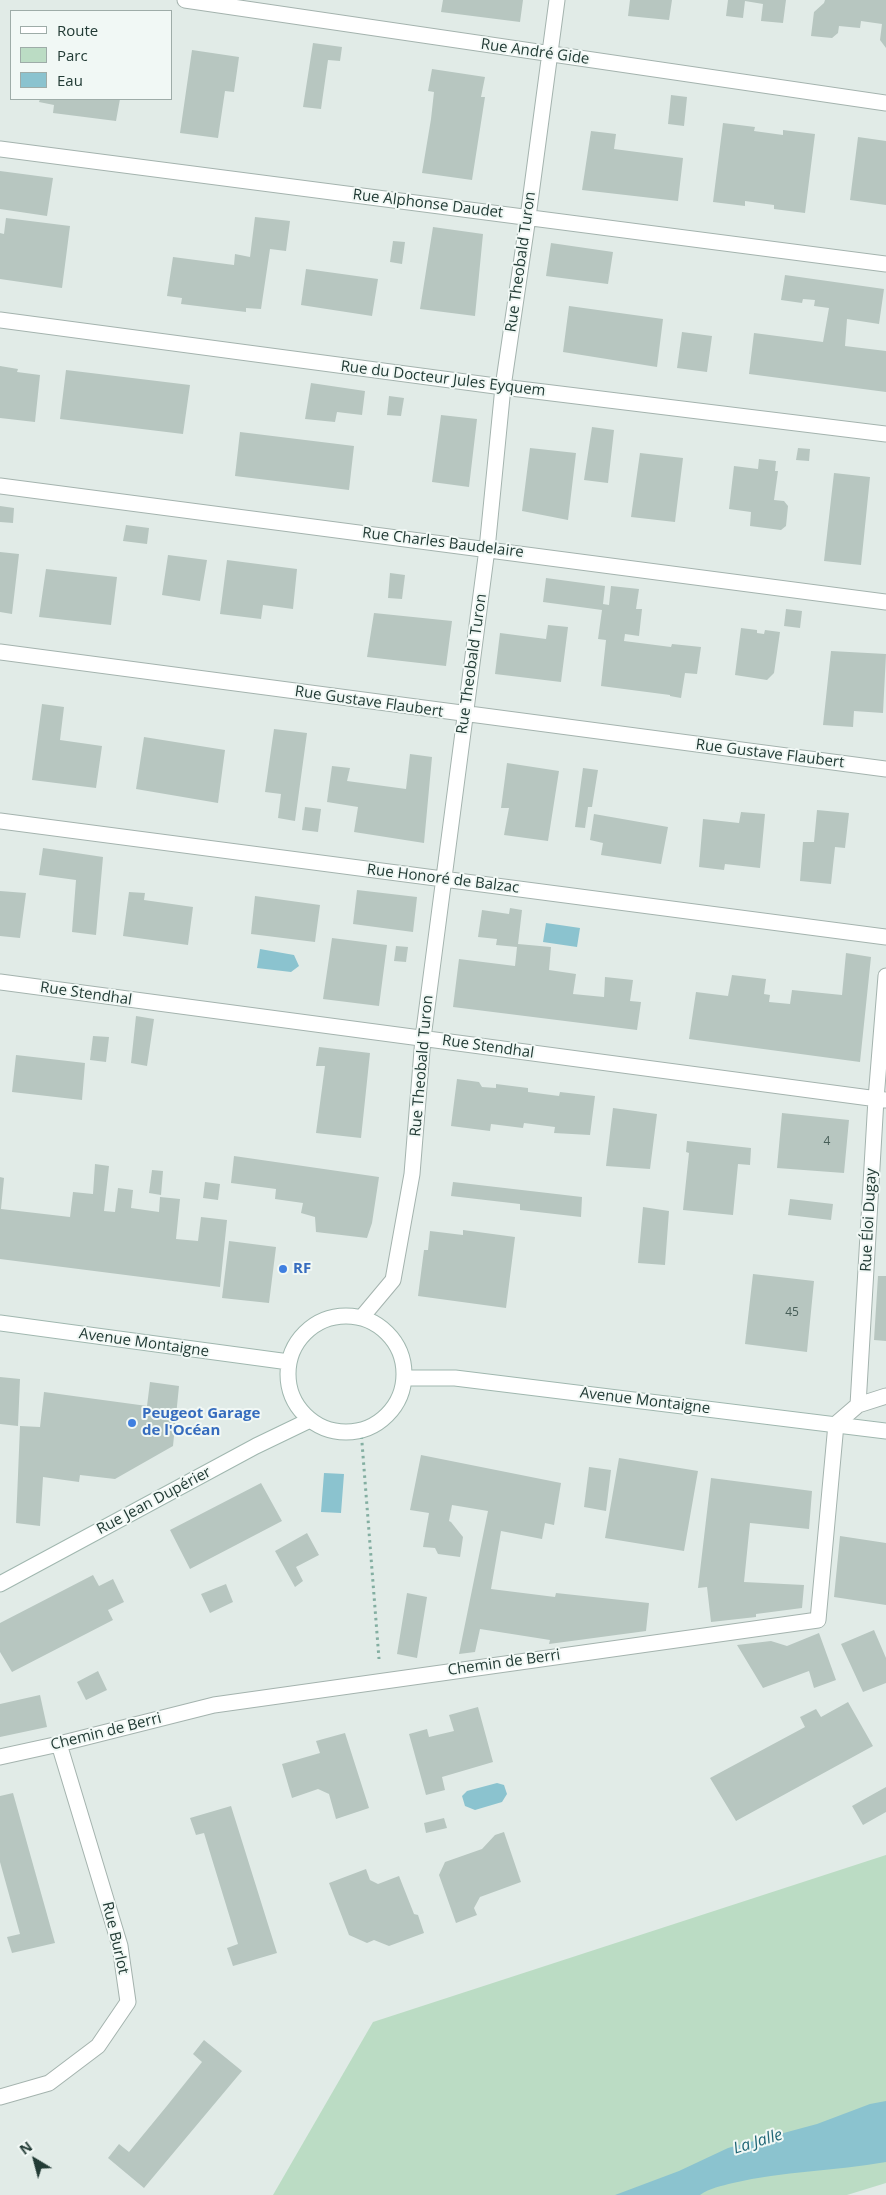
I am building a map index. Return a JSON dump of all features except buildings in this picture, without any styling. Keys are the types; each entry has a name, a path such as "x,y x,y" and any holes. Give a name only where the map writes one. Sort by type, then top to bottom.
{"street":[{"name":"Rue André Gide","path":"185,0 886,103"},
{"name":"Rue Theobald Turon","path":"362,1317 393,1280 412,1174 423,1038 487,549 503,387 557,0"},
{"name":"Rue Alphonse Daudet","path":"0,149 886,264"},
{"name":"Rue du Docteur Jules Eyquem","path":"0,320 503,387 886,434"},
{"name":"Rue Charles Baudelaire","path":"0,486 886,602"},
{"name":"Rue Gustave Flaubert","path":"0,652 465,715 886,769"},
{"name":"Rue Honoré de Balzac","path":"0,820 886,936"},
{"name":"Rue Éloi Dugay","path":"858,1405 881,1100 886,976"},
{"name":"Rue Stendhal","path":"0,982 881,1100"},
{"path":"343,1316 362,1317 380,1326 394,1340 403,1358 404,1378 401,1396 391,1412 378,1423 361,1430 343,1432 326,1429 310,1420 299,1408 291,1394 288,1379 289,1362 296,1344 308,1329 324,1320 343,1316"},
{"name":"Avenue Montaigne","path":"0,1323 289,1362"},
{"name":"Avenue Montaigne","path":"404,1378 456,1378 886,1431"},
{"path":"836,1424 858,1405 886,1396"},
{"name":"Rue Jean Dupérier","path":"0,1584 256,1446 310,1420"},
{"name":"Chemin de Berri","path":"0,1757 214,1705 380,1680 818,1620 836,1424"},
{"name":"Rue Burlot","path":"0,2097 49,2083 98,2046 128,2002 120,1946 59,1744"}],"path":[{"path":"361,1430 380,1680"}],"green space":[{"path":"886,1855 886,2183 847,2195 273,2195 373,2022"}],"water":[{"path":"546,923 580,928 577,947 543,942"},
{"path":"260,949 294,955 299,966 291,972 257,968"},
{"path":"324,1473 344,1474 341,1513 321,1512"},
{"path":"497,1783 504,1785 507,1794 502,1802 475,1810 465,1806 462,1796 467,1791"},
{"name":"La Jalle","path":"886,2101 886,2162 752,2179 716,2188 700,2195 615,2195 679,2171 728,2148 817,2124 870,2104"}],"place":[{"name":"RF","path":"283,1269"},
{"name":"Peugeot Garage de l'Océan","path":"132,1423"}]}
